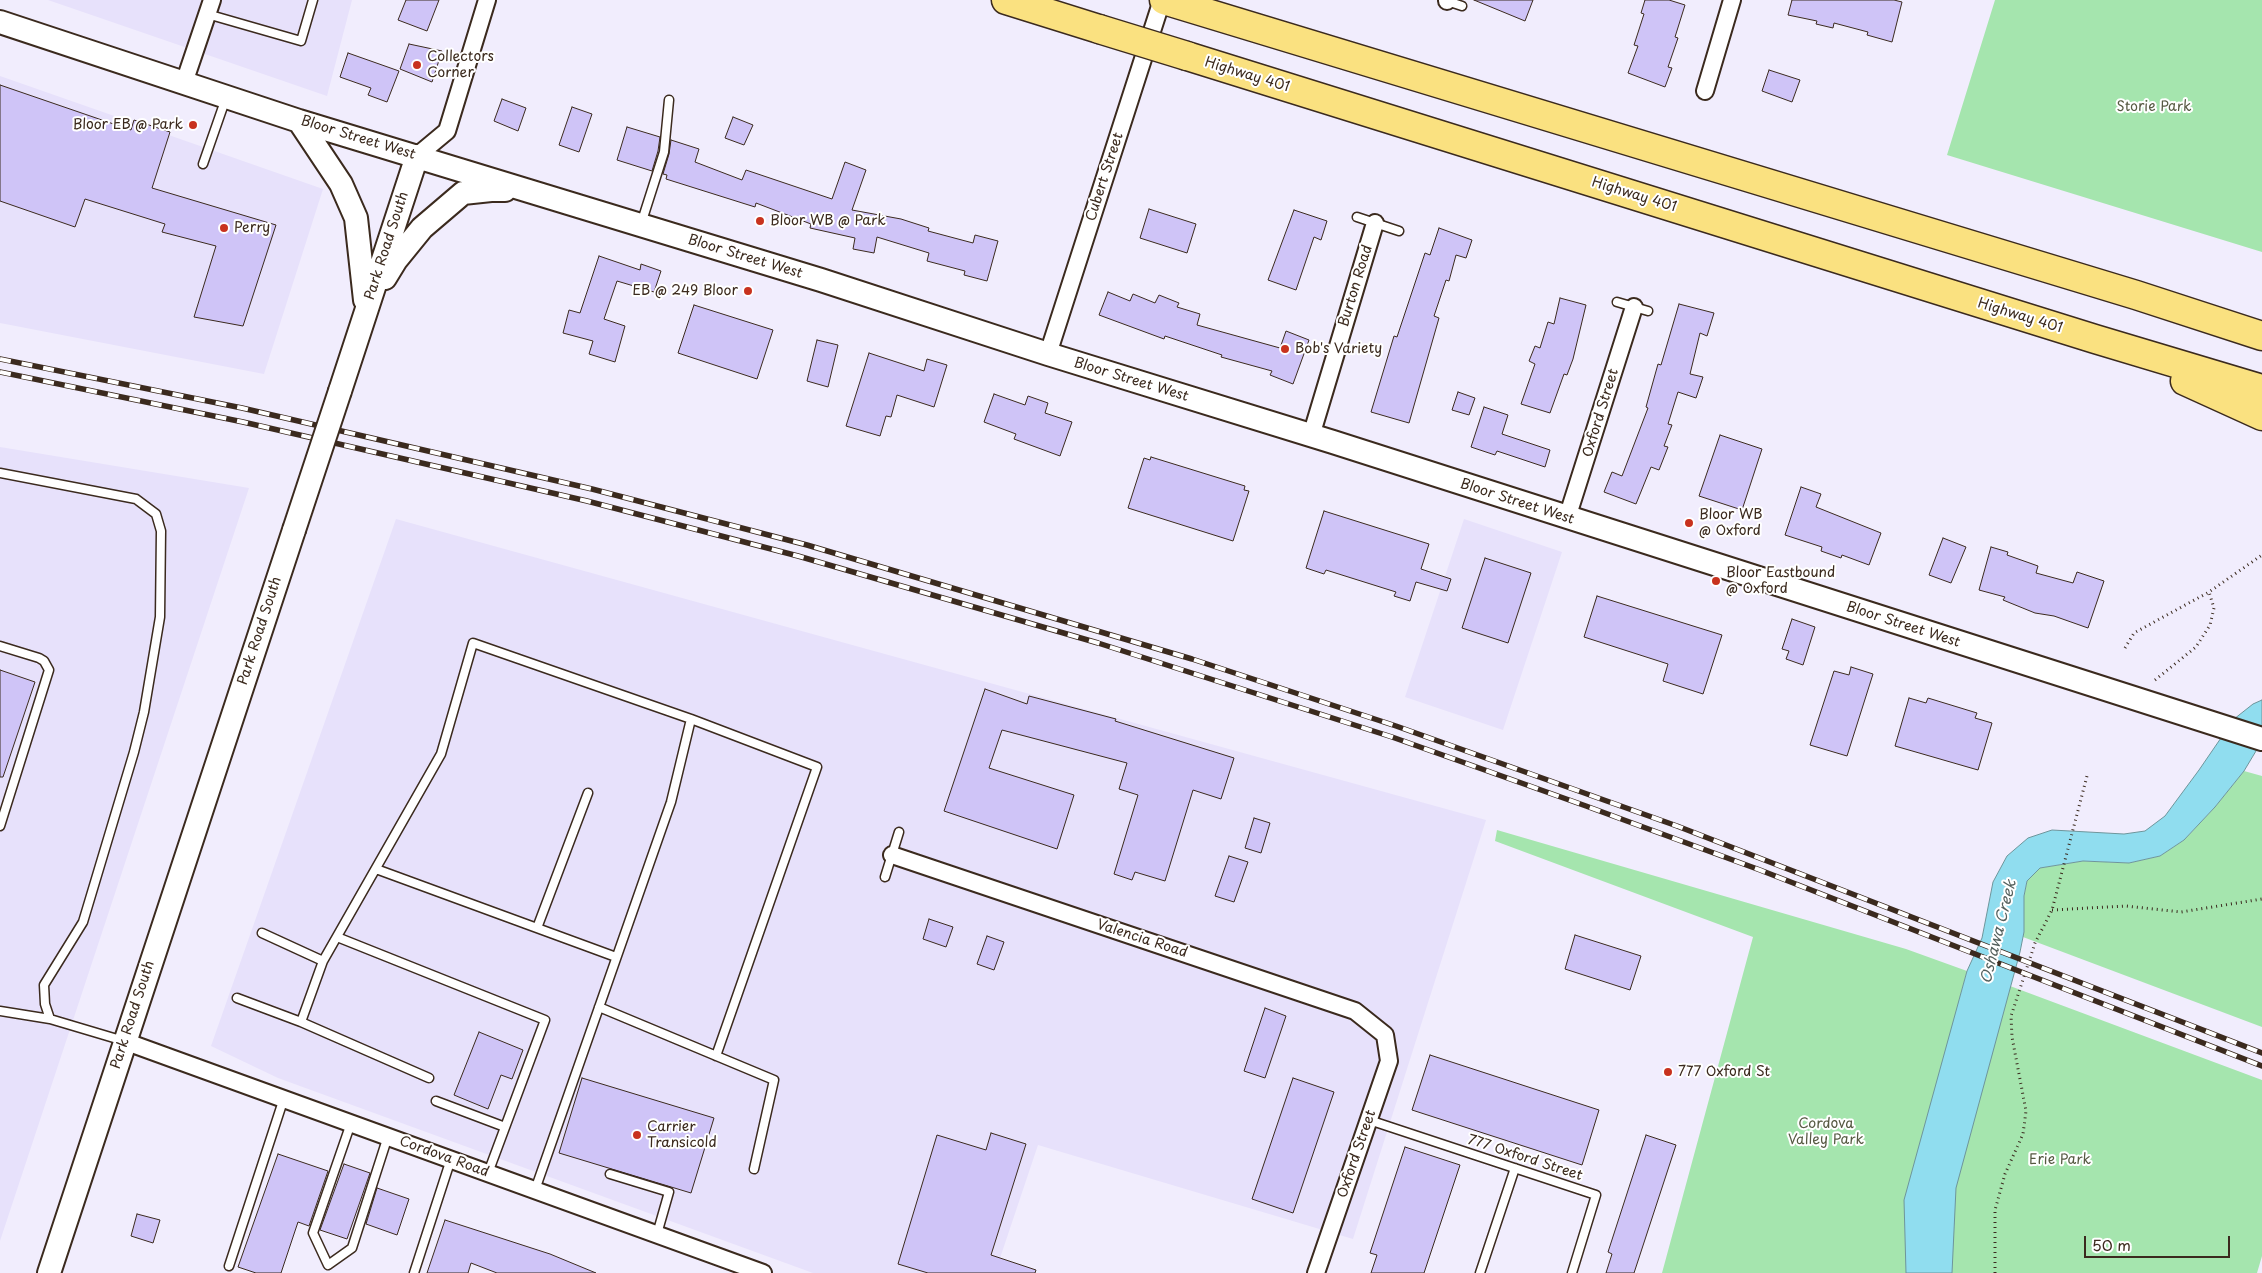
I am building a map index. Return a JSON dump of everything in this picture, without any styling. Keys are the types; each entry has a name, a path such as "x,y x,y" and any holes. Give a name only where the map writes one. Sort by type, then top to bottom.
{"highway":[{"name":"Highway 401","path":"1006,0 2095,339 2262,389"},
{"path":"1163,0 2136,295 2262,336"},
{"path":"2136,295 2262,324"},
{"path":"2095,339 2262,416"}],"main road":[{"name":"Bloor Street West","path":"0,22 299,121 821,280 1048,354 2262,739"},
{"path":"299,121 341,184 356,218 366,308"},
{"name":"Park Road South","path":"49,1273 417,156"},
{"path":"366,308 411,240 422,228 463,193 491,190 526,191"}],"street":[{"path":"417,156 447,131 487,0"},
{"name":"Cubert Street","path":"1048,354 1163,0"},
{"path":"1705,91 1732,0"},
{"path":"184,82 210,7"},
{"name":"Burton Road","path":"1311,436 1375,223"},
{"name":"Oxford Street","path":"1567,518 1641,309"},
{"name":"Valencia Road","path":"892,856 1355,1011 1385,1035"},
{"name":"Oxford Street","path":"1316,1273 1389,1062 1385,1035"},
{"name":"Cordova Road","path":"124,1041 763,1273"}],"lane":[{"path":"210,7 301,41 313,0"},
{"path":"203,164 226,96"},
{"path":"641,226 664,152 669,100"},
{"path":"1357,217 1399,231"},
{"path":"1617,302 1641,309"},
{"path":"0,473 136,499 156,514 161,531 160,617 144,712 132,760 82,922 44,985 45,1004 50,1019"},
{"path":"300,1022 323,961 441,754 473,643 691,719 817,767 716,1056"},
{"path":"0,646 39,658 44,661 49,670 0,826"},
{"path":"534,1190 671,802 691,719"},
{"path":"537,928 588,793"},
{"path":"884,877 899,832"},
{"path":"376,869 616,957"},
{"path":"262,933 323,961"},
{"path":"337,937 545,1020 488,1173"},
{"path":"237,998 300,1022 429,1078"},
{"path":"599,1007 774,1080 754,1169"},
{"path":"0,1011 50,1019 124,1041"},
{"path":"229,1266 284,1098"},
{"path":"436,1100 505,1127"},
{"name":"777 Oxford Street","path":"1369,1120 1596,1195 1572,1273"},
{"path":"351,1123 313,1233 326,1269 352,1248 388,1136"},
{"path":"414,1273 451,1159"},
{"path":"1480,1273 1515,1168"},
{"path":"610,1174 669,1192 656,1234"}],"path":[{"path":"2125,648 2134,633 2209,592 2262,555"},
{"path":"2155,680 2196,647 2210,625 2214,608 2209,592"},
{"path":"1995,1273 1995,1210 2006,1174 2023,1134 2026,1110 2012,1037 2011,1016 2035,943 2052,910 2087,776"},
{"path":"2052,910 2126,906 2181,912 2262,899"}],"shaded area":[{"path":"48,0 352,0 327,96"},
{"path":"0,76 323,189 264,374 0,323"},
{"path":"0,447 249,488 0,1241"},
{"path":"396,519 1486,820 1353,1239 1038,1145 995,1273 813,1273 278,1078 211,1046"},
{"path":"1464,519 1562,552 1503,730 1405,697"}],"green space":[{"name":"Storie Park","path":"1995,0 2262,0 2262,252 1947,155"},
{"path":"2244,771 2262,776 2262,1027 2023,937 2024,896 2027,881 2040,868 2083,861 2129,863 2160,856 2184,840 2215,807"},
{"path":"1497,830 1906,949 1967,971 1959,1001 2002,1017 2010,986 2262,1080 2262,1256 2257,1273 1662,1273 1753,937 1495,841"}],"water":[{"name":"Oshawa Creek","path":"2262,700 2262,741 2244,771 2215,807 2184,840 2160,856 2129,863 2083,861 2040,868 2027,881 2024,896 2024,932 2020,952 1956,1188 1952,1273 1906,1273 1904,1200 1967,971 1982,938 1993,882 2007,856 2028,838 2052,830 2124,834 2145,831 2165,816 2234,719 2253,704"}],"building":[{"path":"406,0 439,0 427,31 398,20"},
{"path":"1474,0 1533,0 1525,21"},
{"path":"1645,0 1669,0 1685,5 1675,37 1678,38 1668,67 1672,68 1665,87 1628,73 1638,46 1634,45 1644,14 1641,13"},
{"path":"1792,0 1894,0 1902,2 1892,42 1867,35 1868,32 1834,23 1833,28 1816,24 1817,21 1788,15"},
{"path":"409,44 442,51 432,82 400,69"},
{"path":"348,53 399,71 387,102 368,95 371,88 340,77"},
{"path":"1769,70 1800,80 1792,102 1762,91"},
{"path":"0,85 131,130 134,120 170,132 152,188 276,225 243,326 194,317 216,246 162,232 165,224 85,199 75,227 0,201"},
{"path":"502,99 526,108 518,131 494,121"},
{"path":"572,107 592,114 579,152 559,145"},
{"path":"733,117 753,125 744,145 725,138"},
{"path":"627,127 660,137 652,171 617,160"},
{"path":"671,140 699,149 695,162 742,180 746,170 832,199 845,162 866,170 852,210 901,219 929,228 928,231 973,243 975,235 998,241 987,281 964,275 965,271 927,261 929,253 877,237 874,253 853,249 855,238 810,228 811,224 756,203 755,207 666,179 667,175 663,174"},
{"path":"1149,209 1196,224 1187,253 1140,238"},
{"path":"1294,210 1327,221 1321,240 1314,237 1296,290 1268,280"},
{"path":"1439,228 1472,240 1466,258 1456,255 1449,281 1446,280 1434,316 1439,318 1409,423 1371,412 1394,336 1397,337 1425,253 1430,255"},
{"path":"599,256 640,270 641,264 661,271 654,292 617,281 604,319 625,326 615,362 589,354 593,341 563,333 569,310 580,313"},
{"path":"1108,292 1130,301 1133,294 1155,303 1159,295 1179,303 1177,307 1200,314 1197,325 1280,348 1286,331 1309,340 1293,384 1270,375 1272,371 1221,357 1222,355 1165,336 1164,339 1099,315"},
{"path":"1560,298 1586,305 1573,359 1567,375 1564,374 1550,413 1521,404 1535,364 1529,361 1535,346 1540,348 1548,322 1554,324"},
{"path":"1679,304 1714,313 1707,336 1700,333 1690,374 1703,377 1696,398 1678,392 1668,424 1672,425 1664,446 1668,447 1659,470 1651,467 1636,504 1604,492 1612,472 1622,476 1648,408 1646,407 1658,364 1661,365"},
{"path":"694,305 773,330 757,379 678,353"},
{"path":"817,340 838,345 828,387 807,381"},
{"path":"869,353 924,371 927,359 947,365 934,407 897,395 891,417 886,416 880,436 846,426"},
{"path":"1458,392 1475,398 1469,415 1452,410"},
{"path":"994,394 1025,405 1028,396 1048,403 1045,413 1072,422 1060,456 1014,439 1016,434 984,422"},
{"path":"1484,407 1508,415 1502,434 1550,450 1545,467 1497,451 1495,455 1471,447"},
{"path":"1720,435 1762,449 1742,510 1699,496"},
{"path":"1151,457 1245,486 1244,490 1249,491 1233,541 1128,508 1144,458 1150,460"},
{"path":"1801,487 1821,494 1816,507 1881,533 1869,565 1842,555 1841,558 1821,551 1822,547 1785,535"},
{"path":"1324,511 1429,544 1421,569 1451,579 1447,591 1416,582 1410,601 1394,596 1396,592 1326,570 1324,574 1306,568"},
{"path":"1943,538 1966,547 1951,583 1929,575"},
{"path":"1991,547 2008,552 2007,555 2038,566 2036,573 2073,583 2077,572 2104,581 2088,628 2054,616 2035,613 2003,600 2005,597 1979,590"},
{"path":"1485,558 1531,573 1508,643 1462,628"},
{"path":"1597,596 1722,635 1703,694 1663,681 1668,664 1584,637"},
{"path":"1792,619 1815,627 1803,665 1786,659 1789,651 1782,649"},
{"path":"1851,667 1873,674 1847,756 1810,745 1834,671 1849,675"},
{"path":"0,670 35,682 3,777 0,777"},
{"path":"985,689 1027,704 1029,696 1116,719 1115,721 1234,758 1221,799 1193,790 1165,881 1135,872 1132,880 1114,874 1138,795 1119,789 1127,763 1002,730 989,768 1074,795 1057,849 944,811"},
{"path":"1909,698 1926,703 1928,698 1977,713 1975,718 1992,723 1978,770 1895,746"},
{"path":"1254,818 1270,823 1261,853 1245,848"},
{"path":"1229,856 1248,862 1234,902 1215,896"},
{"path":"929,919 953,927 946,947 923,939"},
{"path":"1575,935 1641,956 1630,990 1565,969"},
{"path":"987,936 1004,942 994,970 977,964"},
{"path":"1265,1008 1286,1016 1265,1078 1244,1071"},
{"path":"479,1032 523,1050 512,1079 501,1075 488,1109 454,1095"},
{"path":"1430,1055 1599,1110 1582,1165 1412,1110"},
{"name":"Carrier Transicold","path":"582,1078 714,1118 691,1193 559,1153"},
{"path":"1293,1078 1334,1092 1293,1213 1252,1199"},
{"path":"991,1133 1026,1144 991,1255 1036,1270 1035,1273 928,1273 898,1264 937,1135 986,1150"},
{"path":"1646,1135 1676,1145 1634,1273 1606,1273 1612,1254 1608,1252"},
{"path":"1405,1147 1460,1165 1424,1273 1371,1273 1377,1255 1370,1253"},
{"path":"278,1154 328,1171 309,1226 298,1222 281,1273 256,1273 238,1267"},
{"path":"344,1164 370,1173 347,1239 320,1230"},
{"path":"377,1188 409,1199 397,1235 366,1224"},
{"path":"137,1214 160,1220 153,1243 131,1236"},
{"path":"445,1220 550,1254 596,1273 497,1273 471,1263 468,1273 427,1273"}],"railway":[{"path":"0,359 242,408 592,489 807,545 1192,659 1396,726 1677,826 2262,1053"},
{"path":"0,372 243,422 587,501 798,556 1098,643 1392,737 1586,806 1760,870 2262,1066"}],"place":[{"name":"Collectors Corner","path":"417,65"},
{"name":"Bloor EB @ Park","path":"193,125"},
{"name":"Bloor WB @ Park","path":"760,221"},
{"name":"Perry","path":"224,228"},
{"name":"EB @ 249 Bloor","path":"748,291"},
{"name":"Bob's Variety","path":"1285,349"},
{"name":"Bloor WB @ Oxford","path":"1689,523"},
{"name":"Bloor Eastbound @ Oxford","path":"1716,581"},
{"name":"777 Oxford St","path":"1668,1072"},
{"name":"Carrier Transicold","path":"637,1135"}],"park label":[{"name":"Cordova Valley Park","path":"1826,1132"},
{"name":"Erie Park","path":"2060,1160"}]}
